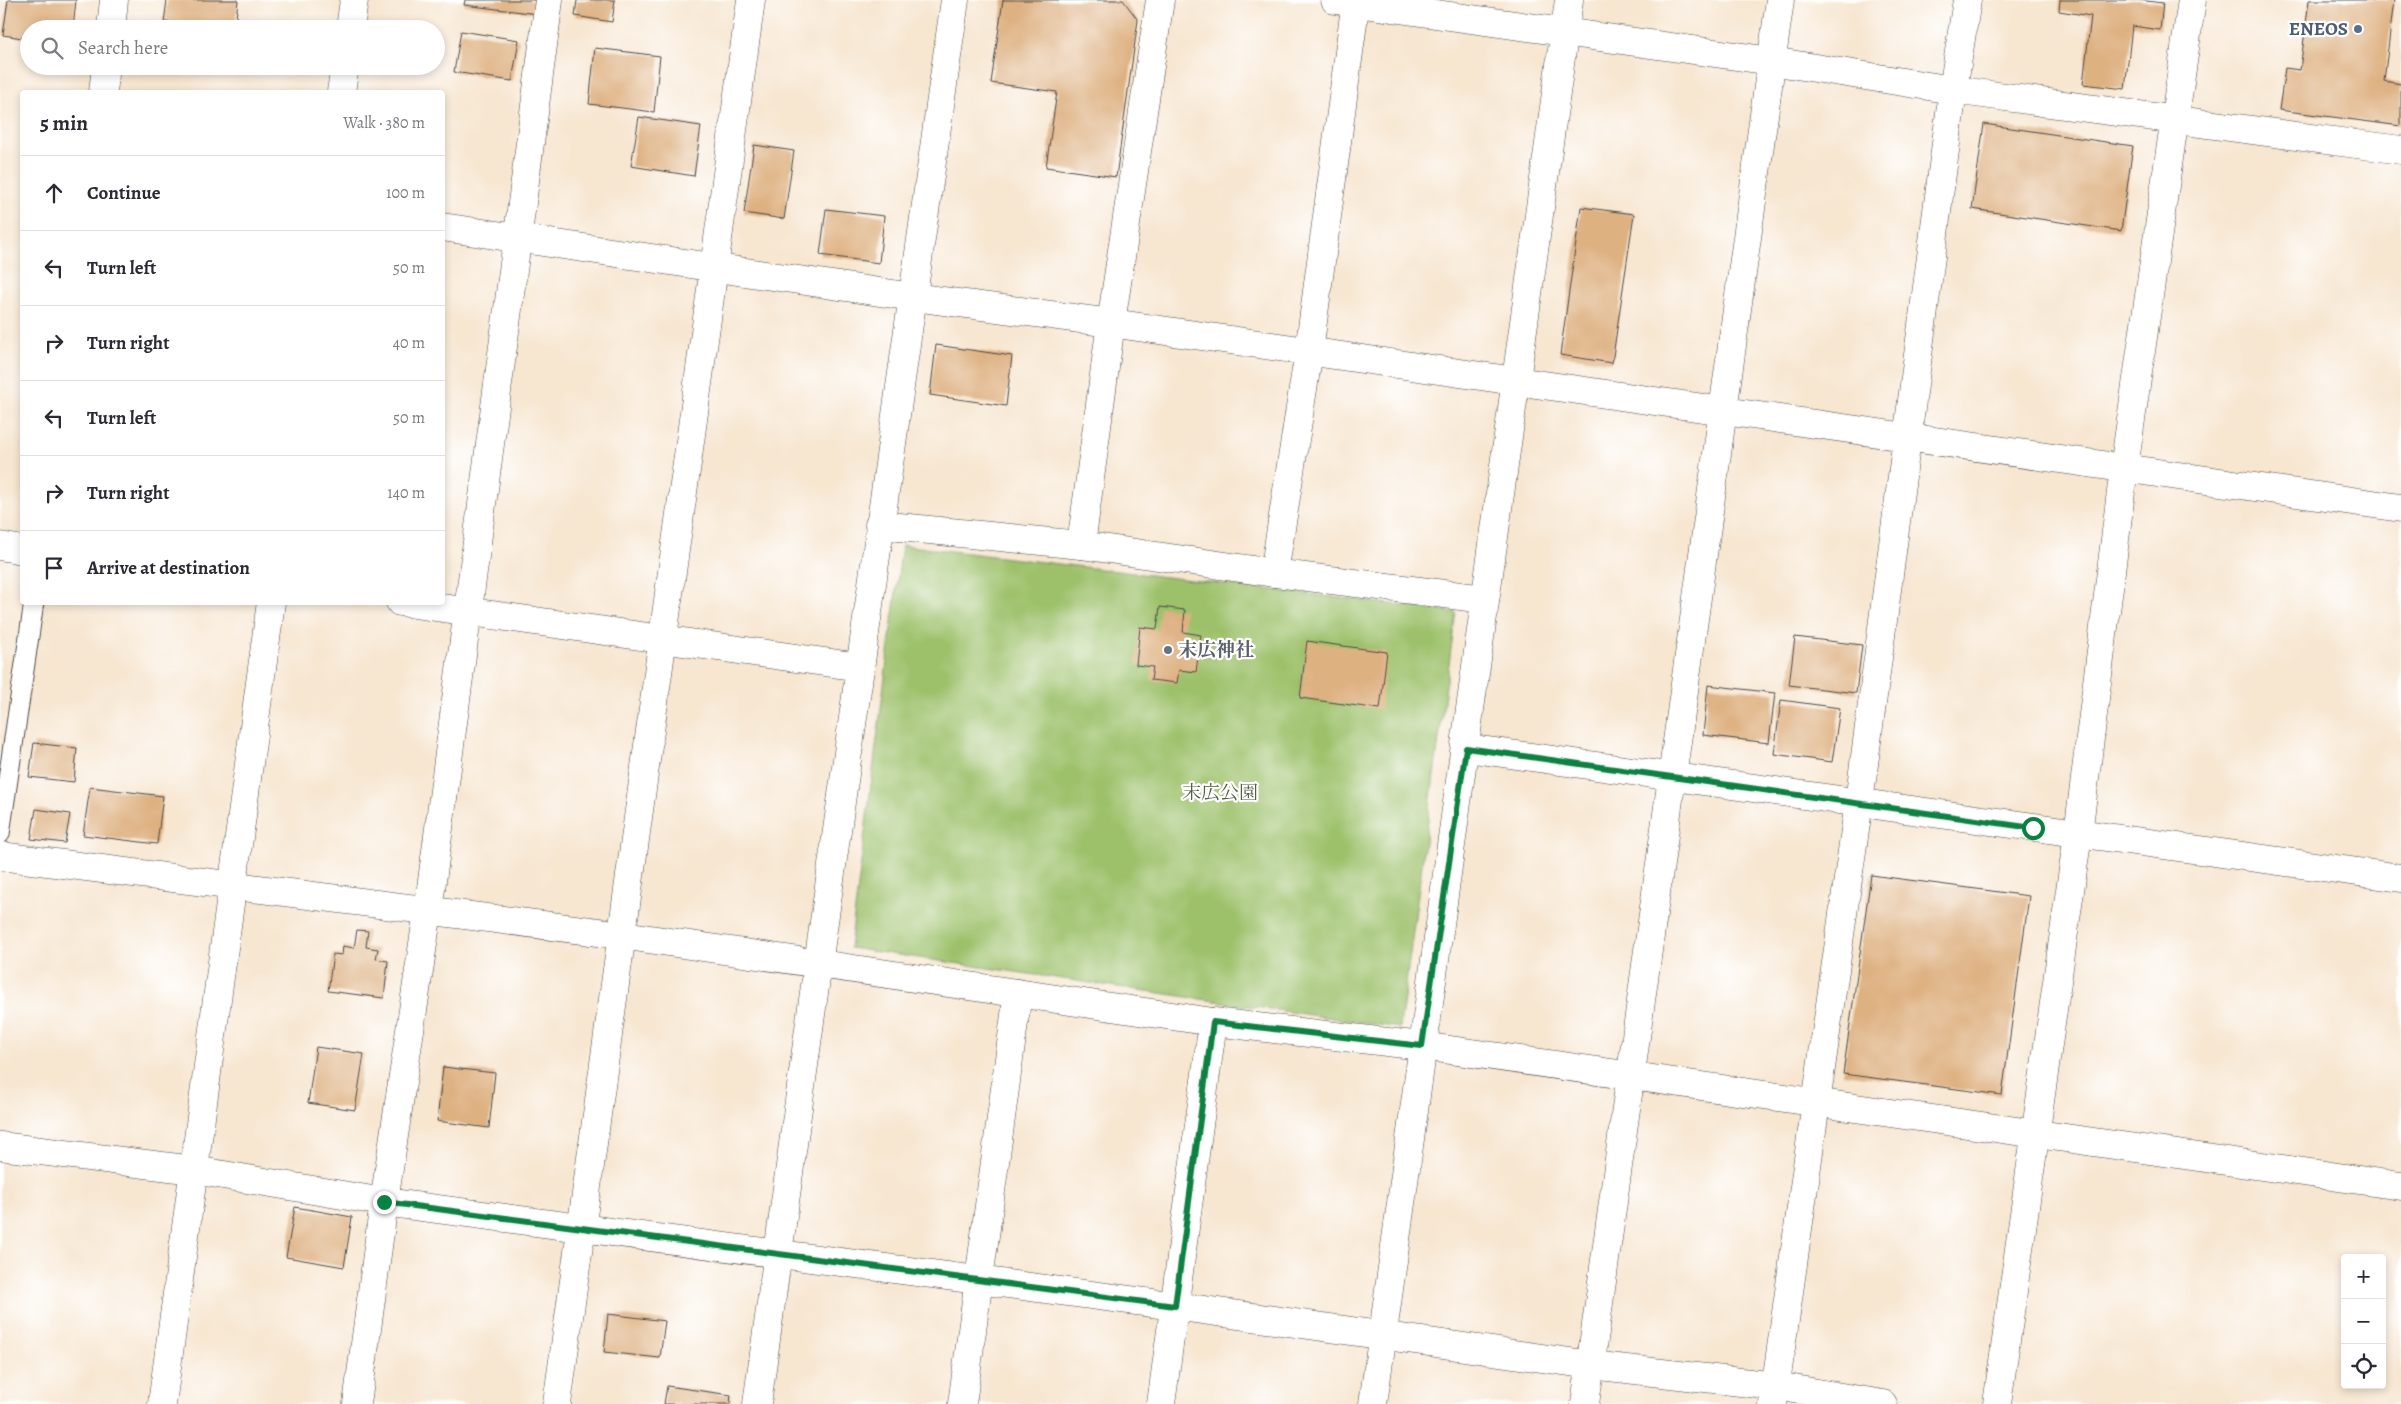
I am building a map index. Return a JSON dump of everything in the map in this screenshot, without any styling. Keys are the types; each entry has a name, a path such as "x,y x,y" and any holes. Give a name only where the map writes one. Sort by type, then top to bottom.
{"street":[{"path":"112,20 114,0"},
{"path":"351,20 354,0"},
{"path":"357,1404 384,1202 428,911 466,612 550,0"},
{"path":"557,1404 751,0"},
{"path":"757,1404 879,524 955,0"},
{"path":"1081,545 1111,323 1160,0"},
{"path":"1373,1404 1422,1046 1466,748 1514,380 1569,0"},
{"path":"1585,1404 1780,0"},
{"path":"1774,1395 1859,802 1966,0"},
{"path":"1997,1404 2078,834 2124,468 2192,0"},
{"path":"1274,573 1310,351 1349,1 1772,61 1953,90 2401,150"},
{"path":"103,90 105,75"},
{"path":"341,90 344,75"},
{"path":"445,227 913,297 1310,351 2401,508"},
{"path":"879,524 1081,545 1274,573 1485,599"},
{"path":"0,546 20,550"},
{"path":"162,1404 271,605"},
{"path":"420,605 860,667"},
{"path":"1466,748 2401,878"},
{"path":"0,856 622,935 1213,1022 1422,1046 2401,1186"},
{"path":"962,1404 1018,993"},
{"path":"1161,1404 1213,1022"},
{"path":"0,1146 194,1170 384,1202 1383,1335 1591,1365 1774,1395 1883,1404"}],"lane":[{"path":"0,834 34,605"}],"green space":[{"name":"末広公園","path":"902,545 1456,612 1400,1028 850,948"}],"building":[{"path":"8,0 76,0 74,20 20,20 20,38 3,35"},
{"path":"167,0 238,0 236,20 164,20"},
{"path":"465,0 540,0 538,14 464,5"},
{"path":"577,0 615,0 612,22 575,16"},
{"path":"1003,0 1123,0 1138,20 1116,177 1046,167 1057,92 991,83"},
{"path":"2060,0 2138,0 2163,3 2160,30 2132,26 2125,89 2083,84 2091,16 2059,11"},
{"path":"2309,0 2394,0 2384,81 2401,84 2401,126 2279,110 2285,68 2300,70"},
{"path":"461,31 519,40 512,81 454,72"},
{"path":"595,48 660,56 654,112 589,104"},
{"path":"639,117 701,126 694,176 631,166"},
{"path":"1984,124 2133,146 2121,231 1972,209"},
{"path":"754,145 794,151 784,219 744,213"},
{"path":"1581,207 1634,214 1612,363 1560,355"},
{"path":"826,209 884,216 879,263 820,255"},
{"path":"936,345 1012,356 1006,406 930,395"},
{"name":"末広神社","path":"1160,607 1185,610 1183,632 1201,635 1196,672 1179,670 1177,683 1151,680 1153,667 1136,665 1140,627 1157,629"},
{"path":"1795,637 1862,645 1856,693 1789,685"},
{"path":"1307,641 1387,652 1380,709 1300,698"},
{"path":"1708,685 1775,693 1769,743 1703,735"},
{"path":"1781,700 1840,708 1832,762 1774,754"},
{"path":"34,743 77,748 74,782 29,777"},
{"path":"90,787 163,796 157,844 83,835"},
{"path":"36,809 70,814 65,843 31,839"},
{"path":"1871,875 2029,896 2002,1095 1843,1074"},
{"path":"357,930 368,931 366,947 378,949 376,959 388,961 384,998 328,991 333,954 342,955 343,946 354,948"},
{"path":"316,1047 364,1054 355,1110 308,1103"},
{"path":"443,1067 495,1073 489,1128 437,1121"},
{"path":"295,1207 352,1217 344,1267 286,1257"},
{"path":"608,1314 665,1321 660,1358 604,1352"},
{"path":"667,1386 731,1395 730,1404 664,1404"}],"place":[{"name":"ENEOS","path":"2358,29"},
{"name":"末広神社","path":"1168,650"}],"route":[{"path":"384,1202 1175,1306 1213,1022 1422,1046 1466,748 2033,828"}]}
